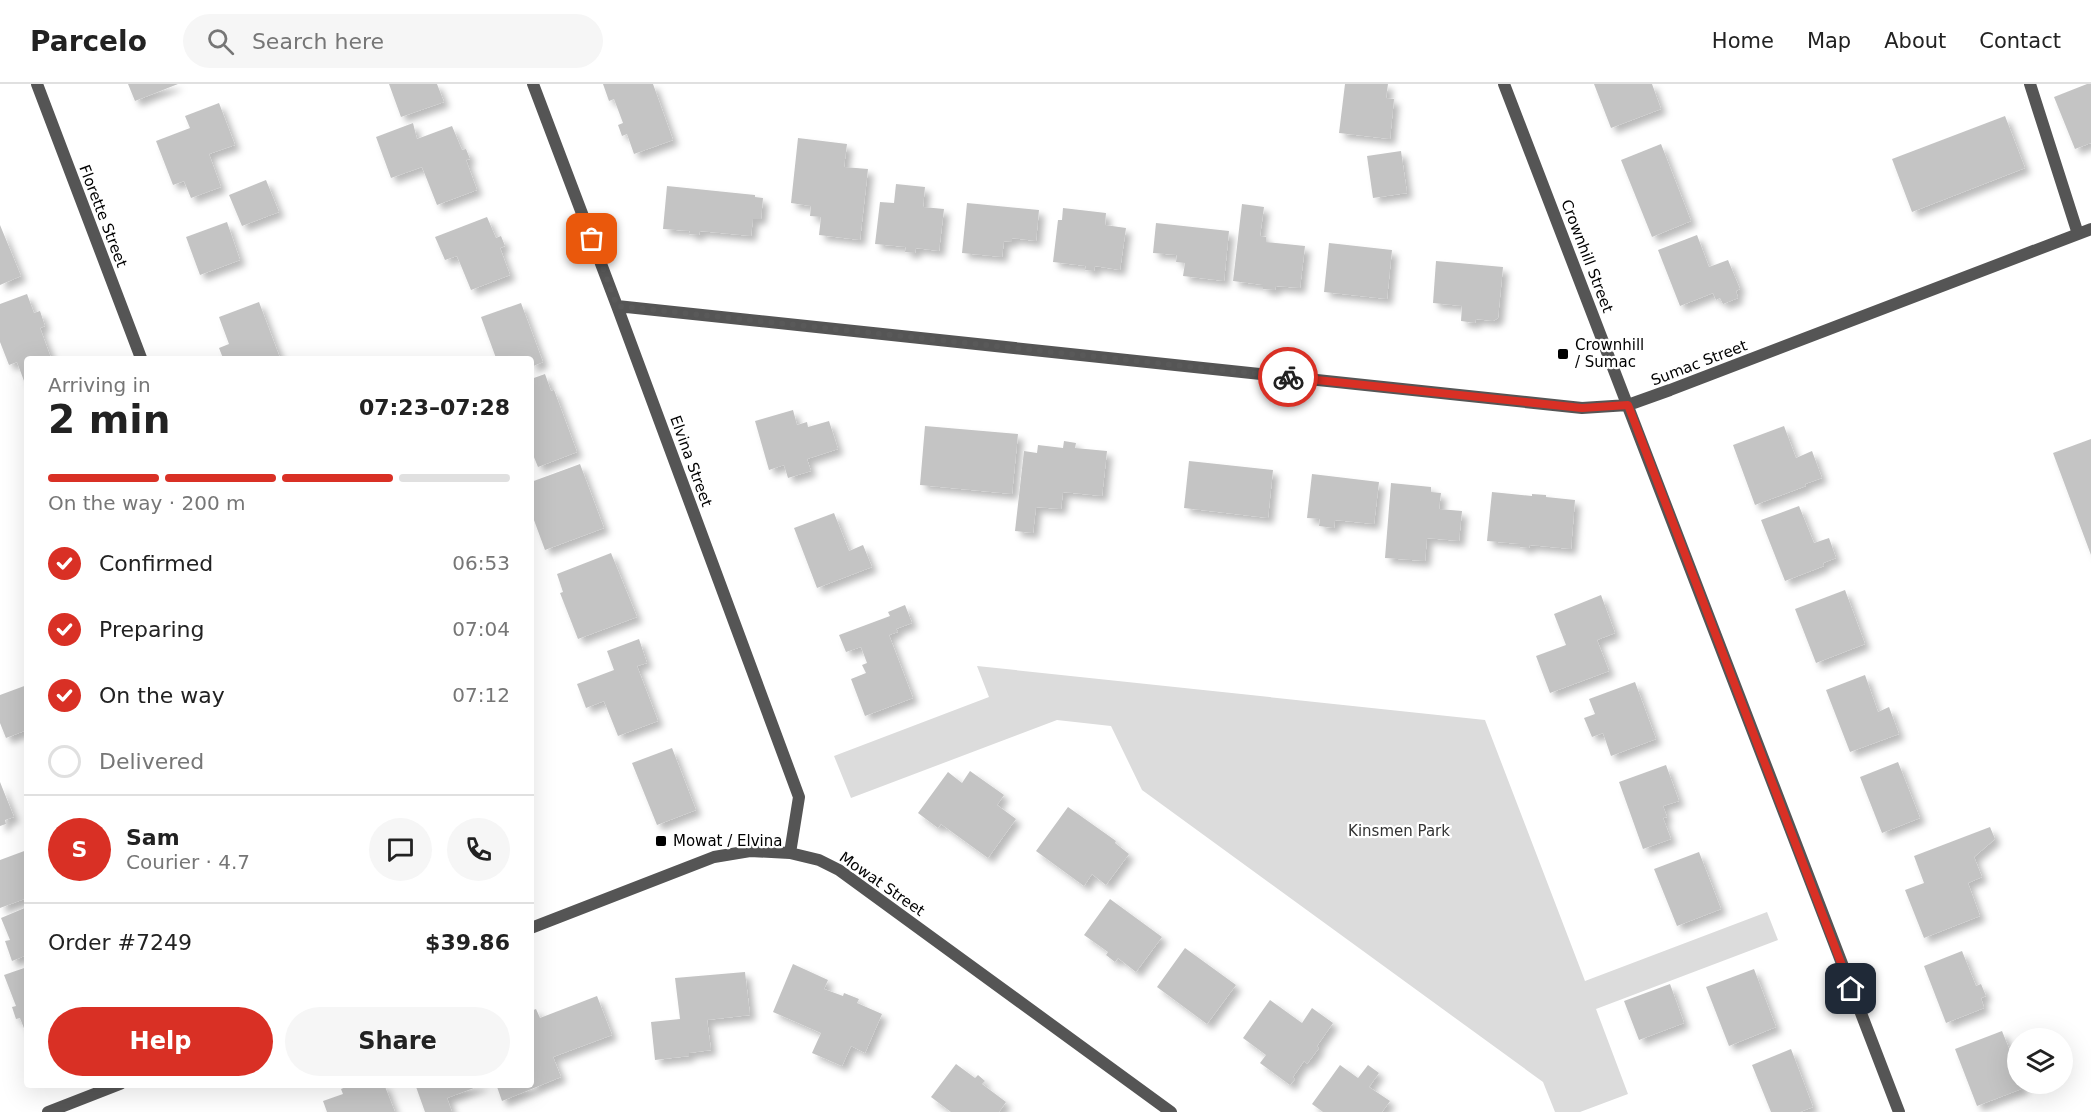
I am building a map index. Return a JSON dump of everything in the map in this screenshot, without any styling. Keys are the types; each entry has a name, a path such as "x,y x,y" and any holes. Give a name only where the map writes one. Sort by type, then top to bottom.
{"street":[{"name":"Florette Street","path":"37,84 140,356"},
{"name":"Elvina Street","path":"533,84 799,798 790,853"},
{"name":"Crownhill Street","path":"1504,84 1899,1112"},
{"path":"2030,84 2078,234"},
{"name":"Sumac Street","path":"617,306 1582,408 1628,405 2091,229"},
{"name":"Mowat Street","path":"534,926 714,857 750,851 790,853 819,860 839,870 1171,1112"},
{"path":"48,1112 110,1088"}],"green space":[{"name":"Kinsmen Park","path":"977,666 1485,720 1585,981 1767,912 1778,940 1596,1009 1628,1094 1580,1112 1555,1112 1543,1082 1142,790 1111,726 1057,720 851,798 834,756 989,697"}],"building":[{"path":"128,84 178,84 135,101"},
{"path":"389,84 437,84 444,102 401,117"},
{"path":"603,84 653,84 673,140 634,154 627,134 622,136 618,125 623,123 614,99 609,101"},
{"path":"1345,84 1388,84 1386,98 1394,99 1390,139 1339,133"},
{"path":"1594,84 1652,84 1661,109 1611,128"},
{"path":"2091,84 2091,143 2075,149 2054,97"},
{"path":"219,103 235,145 209,154 221,187 191,198 184,181 173,185 156,141 190,128 185,116"},
{"path":"2005,116 2025,168 1912,212 1892,159"},
{"path":"413,123 417,139 452,126 462,150 466,149 470,159 466,160 477,190 437,205 422,167 391,178 376,137"},
{"path":"798,138 847,144 844,167 868,169 860,240 819,235 821,217 810,216 811,206 791,203"},
{"path":"1661,144 1691,221 1652,237 1621,160"},
{"path":"1401,151 1407,193 1373,198 1367,156"},
{"path":"266,180 279,212 242,226 229,195"},
{"path":"896,184 925,187 923,207 944,209 939,251 916,248 915,253 905,252 906,247 875,244 880,202 894,203"},
{"path":"667,186 755,195 755,197 763,198 761,219 753,219 751,236 700,231 699,235 689,234 690,231 663,229"},
{"path":"967,203 1039,210 1036,241 1012,238 1012,242 1004,241 1002,257 962,253"},
{"path":"1242,204 1264,207 1260,236 1266,237 1266,242 1305,246 1300,288 1276,286 1275,290 1263,289 1263,285 1233,281"},
{"path":"1063,208 1106,213 1105,225 1126,228 1120,270 1095,266 1094,271 1085,270 1086,266 1053,262 1058,220 1062,220"},
{"path":"487,217 496,238 501,236 505,246 500,248 510,275 471,290 457,256 445,260 435,237"},
{"path":"227,222 240,260 200,275 186,237"},
{"path":"1156,223 1229,231 1224,281 1183,276 1185,263 1176,262 1177,255 1153,253"},
{"path":"0,225 21,276 0,285"},
{"path":"1697,235 1709,267 1728,260 1740,289 1736,291 1738,298 1723,304 1720,298 1716,300 1713,293 1680,306 1658,250"},
{"path":"1329,243 1392,250 1387,299 1324,292"},
{"path":"1436,261 1503,267 1498,318 1493,321 1476,319 1475,323 1461,321 1462,306 1433,303"},
{"path":"27,294 34,313 40,311 45,326 40,328 50,356 24,356 24,381 17,362 9,365 0,342 0,304"},
{"path":"259,302 279,356 222,356 219,348 229,344 219,317"},
{"path":"521,303 543,362 534,366 534,356 495,356 481,317"},
{"path":"545,374 551,391 554,390 577,452 538,467 534,457 534,378"},
{"path":"793,410 797,425 807,422 808,427 829,421 838,449 807,459 811,471 788,478 784,465 769,470 755,421"},
{"path":"925,426 1018,434 1012,494 920,485"},
{"path":"1784,426 1796,458 1812,451 1822,478 1755,505 1733,445"},
{"path":"2091,439 2091,555 2053,453"},
{"path":"1064,441 1076,443 1075,448 1107,451 1102,496 1063,492 1061,509 1036,507 1033,533 1015,531 1024,451 1037,453 1038,445 1063,448"},
{"path":"1189,461 1273,470 1268,518 1184,508"},
{"path":"580,464 604,528 545,550 534,520 534,481"},
{"path":"1312,474 1379,482 1374,524 1335,520 1334,528 1319,526 1320,519 1307,518"},
{"path":"1391,483 1431,487 1431,492 1441,493 1439,509 1462,511 1459,541 1427,538 1425,561 1385,558"},
{"path":"1492,492 1546,495 1546,497 1575,500 1571,549 1530,545 1529,548 1520,547 1520,544 1487,541"},
{"path":"1799,506 1814,543 1829,538 1836,558 1823,563 1824,566 1785,581 1761,520"},
{"path":"834,513 849,551 863,545 872,567 817,588 794,528"},
{"path":"611,553 637,617 578,639 560,593 563,592 557,574"},
{"path":"1845,590 1865,644 1816,663 1795,609"},
{"path":"1601,595 1615,633 1597,640 1609,671 1550,693 1536,656 1566,645 1554,614"},
{"path":"905,605 912,623 896,629 898,632 889,635 913,698 865,716 851,679 866,673 862,665 867,663 861,647 846,652 839,635 890,616 888,612"},
{"path":"639,639 647,663 637,666 658,721 618,736 604,701 586,708 577,684 614,670 607,651"},
{"path":"1865,675 1878,712 1889,707 1899,734 1850,752 1826,690"},
{"path":"1635,682 1656,739 1611,756 1603,733 1592,737 1584,718 1595,714 1589,699"},
{"path":"24,686 24,731 6,738 0,723 0,695"},
{"path":"672,748 696,810 657,825 632,763"},
{"path":"1898,762 1920,818 1882,833 1860,777"},
{"path":"1666,765 1679,801 1663,806 1667,817 1663,818 1671,839 1643,849 1619,782"},
{"path":"970,771 1004,795 997,805 1016,819 988,858 941,824 938,828 918,813 948,772 962,783"},
{"path":"0,782 14,817 5,820 6,824 0,826"},
{"path":"1068,807 1116,841 1115,843 1129,854 1106,885 1092,874 1084,886 1036,851"},
{"path":"1990,827 1995,839 1974,857 1982,877 1968,883 1980,916 1924,938 1905,890 1924,883 1914,856"},
{"path":"24,851 24,899 0,908 0,860"},
{"path":"1699,852 1721,909 1677,926 1654,869"},
{"path":"1110,899 1162,937 1136,972 1118,958 1115,962 1106,955 1108,952 1084,935"},
{"path":"24,908 24,956 12,961 5,941 10,940 1,918"},
{"path":"1185,948 1236,985 1207,1024 1157,987"},
{"path":"1962,951 1976,986 1981,984 1986,996 1981,998 1984,1008 1946,1023 1924,966"},
{"path":"793,964 828,980 824,989 859,999 857,1003 882,1014 865,1053 851,1046 842,1066 812,1053 821,1033 773,1012"},
{"path":"24,968 24,1028 20,1018 16,1019 12,1007 16,1006 4,975"},
{"path":"1754,969 1776,1027 1729,1046 1706,987"},
{"path":"745,972 750,1015 707,1020 711,1050 689,1053 689,1056 655,1060 651,1022 680,1019 675,978"},
{"path":"1670,984 1684,1023 1639,1040 1624,1001"},
{"path":"597,996 612,1035 553,1057 561,1077 534,1088 534,1010 536,1009 540,1018"},
{"path":"1270,1000 1302,1023 1312,1008 1333,1023 1317,1046 1319,1048 1307,1064 1304,1061 1290,1085 1260,1063 1266,1055 1243,1038"},
{"path":"2002,1031 2007,1044 2008,1094 1977,1106 1955,1049"},
{"path":"1791,1049 1813,1107 1800,1112 1771,1112 1752,1065"},
{"path":"956,1064 975,1078 978,1075 985,1081 982,1084 1006,1102 999,1112 951,1112 931,1097"},
{"path":"1340,1065 1358,1078 1368,1065 1379,1073 1369,1087 1390,1101 1382,1112 1323,1112 1312,1104"},
{"path":"386,1088 395,1112 327,1112 323,1101 343,1094 341,1089"},
{"path":"416,1088 474,1088 447,1098 452,1112 425,1112"},
{"path":"497,1088 534,1088 502,1101"}],"way so far":[{"path":"592,239 617,306 1288,377"}],"place":[{"name":"Crownhill / Sumac","path":"1563,354"},
{"name":"Mowat / Elvina","path":"661,841"}],"route":[{"path":"1288,377 1582,408 1628,405 1851,989"}]}
